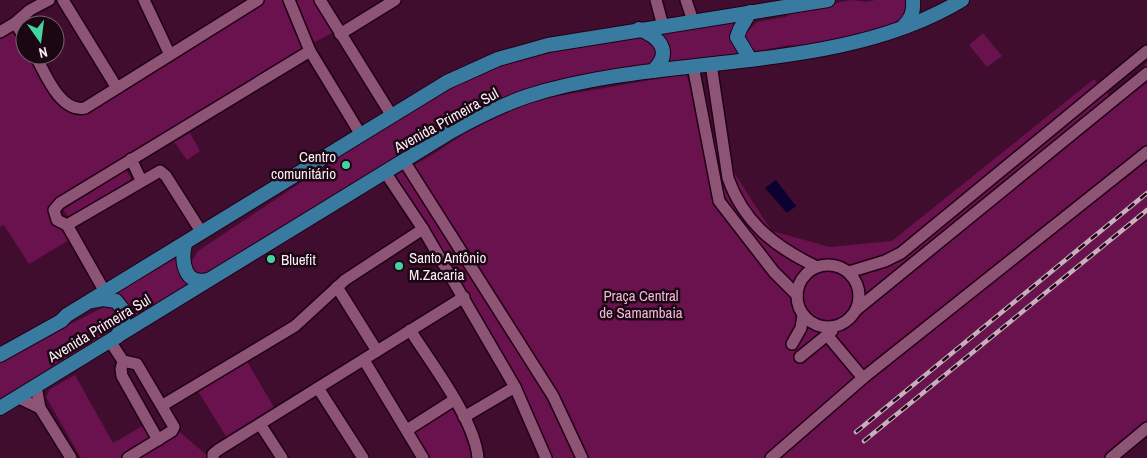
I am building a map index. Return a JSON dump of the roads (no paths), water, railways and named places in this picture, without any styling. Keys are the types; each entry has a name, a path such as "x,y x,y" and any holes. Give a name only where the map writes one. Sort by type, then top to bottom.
{"main road":[{"name":"Avenida Primeira Sul","path":"0,355 185,244 447,82 498,58 567,41 828,0"},
{"path":"902,27 910,20 913,13 913,0"},
{"name":"Avenida Primeira Sul","path":"0,408 385,172 474,120 528,96 575,84 652,71 808,51 867,38 902,27 962,0"},
{"path":"750,12 740,29 738,37 750,59"},
{"path":"640,29 654,36 662,49 661,61 652,71"},
{"path":"185,244 182,260 186,271 198,280 208,280"},
{"path":"92,300 116,301 124,311 124,322 114,339"}],"street":[{"path":"22,15 31,5 48,0"},
{"path":"63,0 117,88"},
{"path":"41,65 58,95 65,103 75,109 85,108 258,0"},
{"path":"289,0 310,51 361,135"},
{"path":"320,0 392,116"},
{"path":"340,34 395,0"},
{"path":"656,0 663,26"},
{"path":"686,0 693,21"},
{"path":"149,2 170,55"},
{"path":"0,32 15,23"},
{"path":"105,292 67,225 57,220 54,212 56,207 131,159 310,51"},
{"path":"792,344 801,328 803,315 797,295 802,278 817,267 831,265 849,272 885,262 901,253 1147,51"},
{"path":"711,64 728,178 734,195 761,231 784,251 817,267"},
{"path":"693,66 719,201 774,272 797,295"},
{"path":"800,357 1147,73"},
{"path":"771,458 862,378 1147,152"},
{"path":"131,159 141,180"},
{"path":"404,161 553,396 582,458"},
{"path":"67,225 157,171 164,173 202,233"},
{"path":"385,172 423,229 515,387 542,456"},
{"path":"163,406 295,326 337,287 423,229"},
{"path":"849,272 858,289 859,302 856,310"},
{"path":"337,287 377,351"},
{"path":"213,458 213,454 218,450 464,297"},
{"path":"803,315 819,326 838,325"},
{"path":"410,330 464,417 476,443 478,458"},
{"path":"827,334 862,378"},
{"path":"114,339 123,361 122,376 158,440"},
{"path":"364,360 423,458"},
{"path":"123,361 138,364 174,427 172,431 128,458"},
{"path":"36,386 40,408 71,458"},
{"path":"464,417 515,387"},
{"path":"318,388 359,457"},
{"path":"17,398 40,408"},
{"path":"407,430 454,400"},
{"path":"260,424 282,458"},
{"path":"1111,458 1147,428"}],"railway":[{"path":"856,432 1147,193"},
{"path":"864,441 1147,210"}],"place":[{"name":"Centro comunitário","path":"346,165"},
{"name":"Bluefit","path":"271,259"},
{"name":"Santo Antônio M.Zacaria","path":"399,266"}],"park label":[{"name":"Praça Central de Samambaia","path":"641,304"}]}
